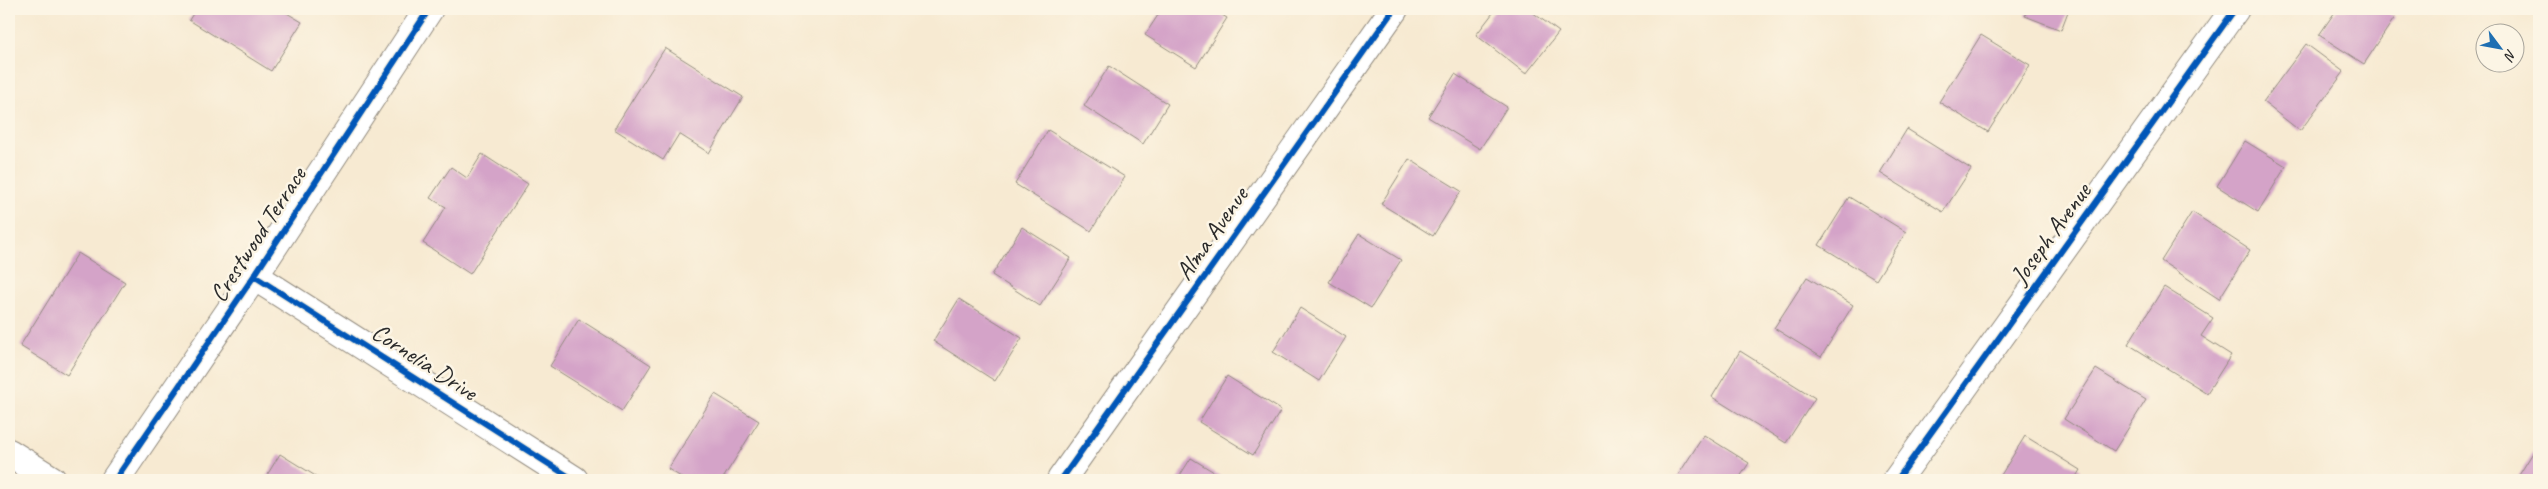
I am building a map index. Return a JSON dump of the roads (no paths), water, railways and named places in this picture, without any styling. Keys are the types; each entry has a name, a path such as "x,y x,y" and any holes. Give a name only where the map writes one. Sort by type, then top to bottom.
{"street":[{"name":"Crestwood Terrace","path":"115,480 254,276 429,9"},
{"name":"Alma Avenue","path":"1061,480 1394,9"},
{"name":"Joseph Avenue","path":"1897,480 2235,9"},
{"name":"Cornelia Drive","path":"254,276 574,480"},
{"path":"9,453 52,480"}]}
